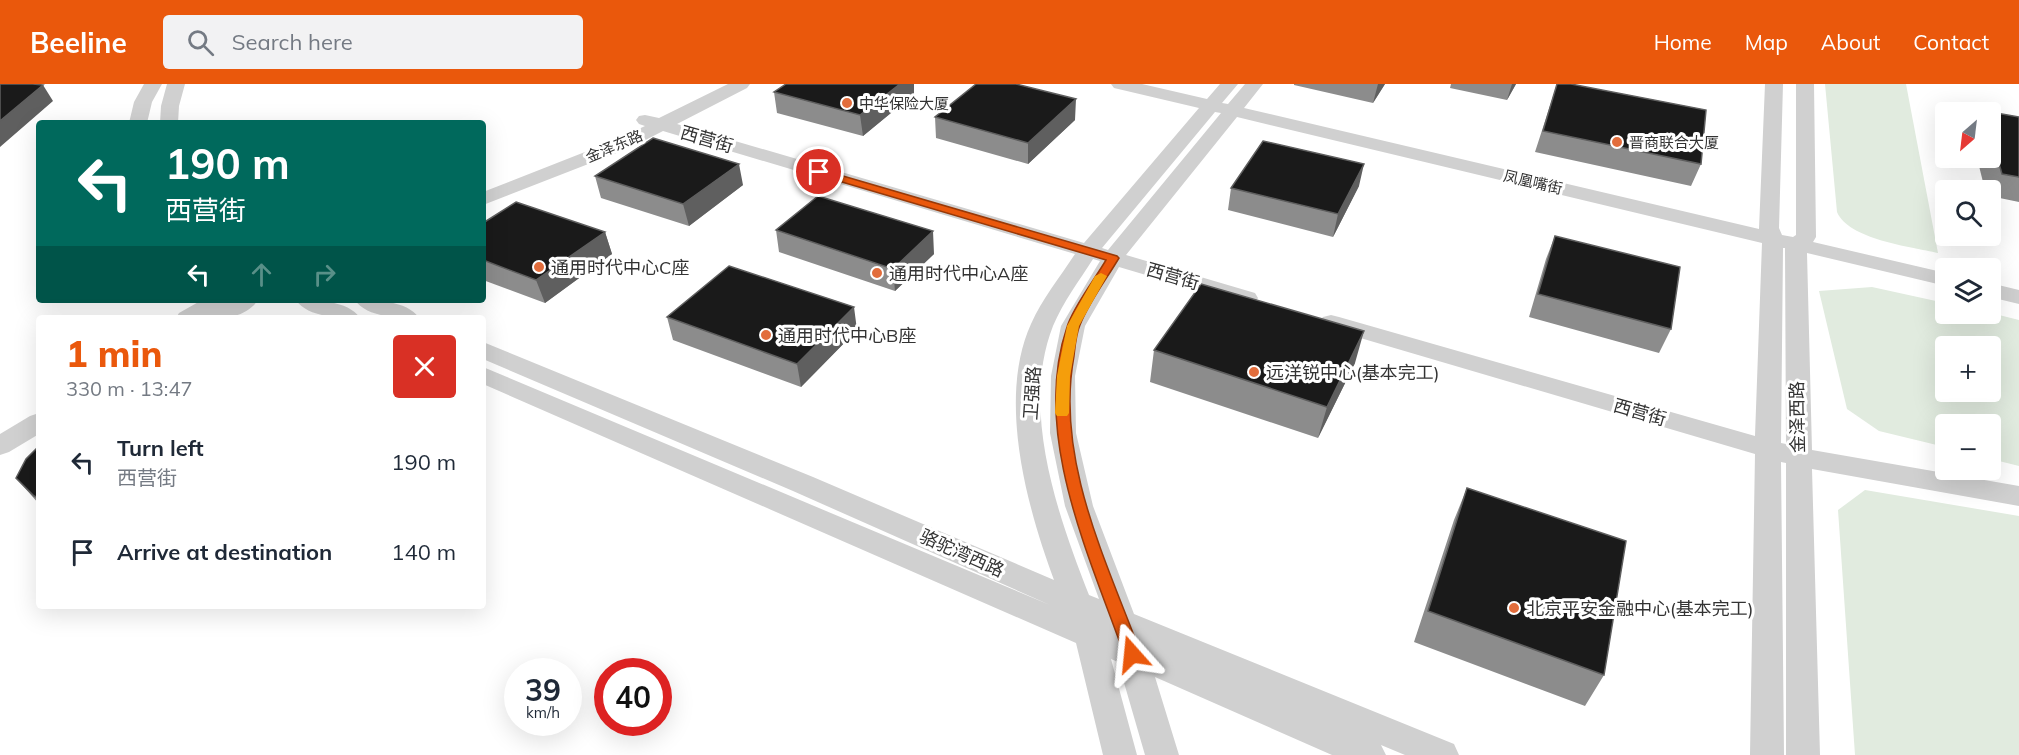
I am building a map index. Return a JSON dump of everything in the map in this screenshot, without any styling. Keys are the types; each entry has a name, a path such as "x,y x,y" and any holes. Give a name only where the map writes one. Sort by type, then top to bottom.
{"street":[{"path":"139,120 142,102 153,84"},
{"path":"169,120 176,84"},
{"name":"金泽东路","path":"486,198 625,143 716,84"},
{"name":"金泽东路","path":"486,186 653,123 741,84"},
{"name":"凤凰嘴街","path":"1120,84 1226,100"},
{"name":"凤凰嘴街","path":"1154,84 1786,237 1935,277"},
{"name":"卫强路","path":"1120,755 1090,637 1052,537 1031,443 1027,413 1036,343 1053,304 1101,255 1226,100 1254,84"},
{"name":"金泽西路","path":"1774,84 1786,237 1797,457 1803,755"},
{"name":"金泽西路","path":"1767,755 1768,449 1786,237 1805,84"},
{"name":"西营街","path":"653,123 1271,305"},
{"name":"凤凰嘴街","path":"1786,237 1935,267"},
{"name":"卫强路","path":"1101,255 1073,326 1064,376 1063,433 1079,506 1122,622 1162,755"},
{"path":"2001,282 2019,286"},
{"path":"2001,293 2019,297"},
{"path":"192,315 213,303"},
{"path":"220,315 242,303"},
{"path":"314,303 342,315"},
{"path":"373,303 401,315"},
{"name":"西营街","path":"1305,315 1797,457 2019,496"},
{"name":"骆驼湾西路","path":"486,351 802,484 1076,603 1442,755"},
{"name":"骆驼湾西路","path":"486,376 1369,755"},
{"path":"0,427 36,406"},
{"path":"0,446 36,424"}],"shaded area":[{"path":"1825,84 1906,84 1938,253 1897,245 1867,235 1843,221 1837,212"},
{"path":"1872,287 1935,301 1935,324 2001,324 2001,316 2019,320 2019,466 2001,462 2001,414 1935,414 1935,445 1879,431 1847,409 1819,291"},
{"path":"1865,490 2019,516 2019,755 1855,755 1838,510"}],"building":[{"path":"0,84 33,84 43,85 0,121"},
{"path":"786,84 900,84 860,115 774,92"},
{"path":"976,84 1016,84 1076,99 1028,143 935,117"},
{"path":"1557,84 1571,84 1706,110 1701,164 1543,131"},
{"path":"2001,114 2019,117 2019,177 2002,174"},
{"path":"653,138 739,164 683,204 595,176"},
{"path":"1263,141 1364,164 1338,214 1231,188"},
{"path":"818,196 933,231 893,269 776,230"},
{"path":"516,202 605,232 536,280 486,261 486,221"},
{"path":"1555,236 1680,267 1671,329 1538,294"},
{"path":"729,266 854,307 797,364 667,317"},
{"path":"1201,284 1364,331 1327,407 1154,350"},
{"path":"36,449 36,497 16,478 26,459"},
{"name":"北京平安金融中心(基本完工)","path":"1467,488 1626,541 1604,675 1428,611"}],"slow traffic":[{"path":"1062,413 1064,376 1073,326 1101,276"}],"place":[{"name":"中华保险大厦","path":"847,103"},
{"name":"晋商联合大厦","path":"1617,142"},
{"name":"通用时代中心C座","path":"539,267"},
{"name":"通用时代中心A座","path":"877,273"},
{"name":"通用时代中心B座","path":"766,335"},
{"name":"远洋锐中心(基本完工)","path":"1254,372"},
{"name":"北京平安金融中心(基本完工)","path":"1514,608"}],"route":[{"path":"819,172 1113,258 1092,290 1073,326 1064,376 1063,433 1088,536 1122,622 1132,654"}]}
